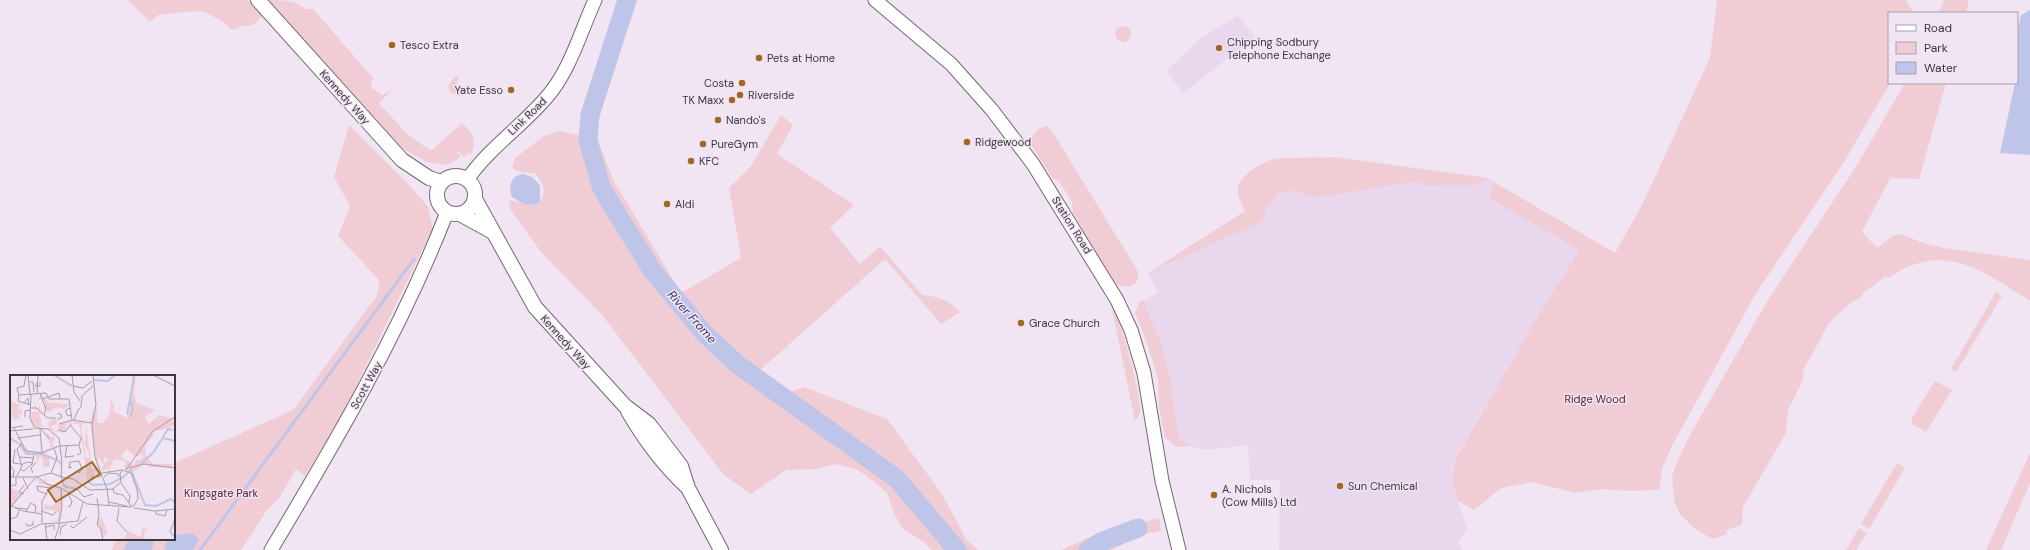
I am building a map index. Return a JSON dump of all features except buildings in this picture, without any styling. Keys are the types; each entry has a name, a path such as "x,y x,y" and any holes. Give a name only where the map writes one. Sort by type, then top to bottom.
{"main road":[{"name":"Kennedy Way","path":"258,0 402,160 429,178 441,182"},
{"name":"Link Road","path":"467,180 488,153 547,98 565,70 595,0"},
{"name":"Station Road","path":"875,0 951,64 992,110 1033,164 1117,300 1131,330 1144,373 1168,507 1179,550"},
{"path":"453,213 472,206 474,199 475,192 467,180 461,176 454,176 441,182 436,192 437,200 441,207 453,213 491,231"},
{"name":"Kennedy Way","path":"474,199 534,307 625,406 650,424 681,466 688,488 721,550"},
{"name":"Scott Way","path":"271,550 326,457 393,335 453,213"}],"shaded area":[{"path":"1238,16 1255,37 1183,93 1166,71 1202,37"},
{"path":"1488,178 1494,182 1489,198 1579,250 1529,331 1457,455 1452,468 1453,486 1467,529 1459,542 1463,550 1279,550 1280,480 1250,480 1248,445 1206,450 1190,446 1179,438 1170,377 1162,344 1143,301 1158,292 1148,273 1261,222 1271,202 1280,192 1295,191 1315,198 1418,181 1427,186 1478,185"}],"green space":[{"path":"128,0 248,0 262,16 253,25 243,26 232,30 222,21 205,12 193,11 158,15 150,22"},
{"path":"266,0 287,1 306,9 313,9 374,79 371,82 372,88 382,95 393,89 379,103 406,133 431,151 462,123 473,137 474,145 471,155 469,153 464,157 458,151 457,153 461,157 447,165 427,162 400,147"},
{"name":"Ridge Wood","path":"1717,0 1906,0 1913,12 1888,12 1889,85 1844,162 1756,293 1672,446 1662,468 1659,490 1631,491 1602,489 1575,493 1532,482 1501,488 1474,510 1458,501 1456,495 1453,483 1453,468 1457,456 1529,331 1579,250 1489,198 1494,182 1615,253 1643,203 1710,58"},
{"path":"1944,0 1969,0 1966,12 1939,12"},
{"path":"1120,26 1126,26 1131,31 1129,40 1126,42 1120,42 1115,37 1115,31"},
{"path":"457,75 459,80 456,83 464,93 461,96 451,93 448,87"},
{"path":"1904,84 1946,84 1919,179 1890,178 1862,232 1877,248 1893,236 1901,234 1923,243 1944,248 2030,260 2030,301 1978,270 1962,264 1944,260 1927,261 1908,267 1888,278 1886,276 1863,293 1860,298 1851,302 1829,323 1803,371 1803,380 1788,410 1786,433 1743,507 1742,525 1726,530 1727,534 1712,539 1694,528 1680,514 1674,501 1672,476 1677,462 1691,433 1768,300 1857,165"},
{"path":"781,115 793,125 777,154 854,205 830,228 860,264 880,246 922,295 942,299 951,304 960,312 941,324 885,259 758,372 786,393 804,387 887,419 942,494 966,539 978,550 932,550 925,543 902,528 894,513 887,493 858,470 835,464 817,469 786,470 751,494 724,475 602,315 541,252 510,209 509,201 537,206 544,193 541,181 535,173 519,172 512,168 515,158 544,136 559,131 597,139 614,181 681,293 741,258 729,188 751,166"},
{"name":"Kingsgate Park","path":"349,125 411,187 428,207 433,228 345,409 305,476 296,469 280,497 267,510 241,550 111,550 116,540 175,540 175,463 293,410 376,297 380,281 338,236 350,206 334,177"},
{"path":"1047,126 1052,131 1137,270 1137,281 1132,286 1120,286 1107,272 1073,212 1072,202 1059,181 1052,178 1032,146 1033,135 1040,128"},
{"path":"1334,157 1488,178 1478,185 1427,186 1418,181 1315,198 1295,191 1280,192 1271,202 1261,222 1148,273 1245,211 1238,194 1238,188 1239,183 1253,169 1275,159"},
{"path":"1996,292 2002,296 1956,372 1951,369"},
{"path":"1140,301 1143,301 1162,344 1170,377 1179,438 1190,446 1177,447 1165,438 1159,407 1158,379 1146,340 1135,313"},
{"path":"1112,309 1116,315 1130,357 1137,389 1140,410 1135,421"},
{"path":"1935,381 1952,390 1926,432 1913,425 1911,419"},
{"path":"2030,453 2030,483 2001,550 1986,550"},
{"path":"1897,463 1905,468 1869,529 1861,524"},
{"path":"1159,518 1161,531 1144,534 1112,550 1061,550 1095,535"},
{"path":"1859,528 1867,533 1856,550 1846,550"}],"water":[{"path":"2030,10 2030,155 2000,153 2015,84 2018,84 2018,29 2021,15"},
{"path":"523,174 532,177 540,185 540,202 536,205 524,204 512,197 510,189 513,179"},
{"path":"193,533 199,540 193,550 166,550 164,547 168,540 175,540 176,535"},
{"path":"128,540 155,540 152,550 124,550"}],"waterway":[{"name":"River Frome","path":"627,0 590,115 588,140 601,186 608,199 652,270 703,332 737,364 897,479 957,550"},
{"path":"200,550 414,259"},
{"name":"River Frome","path":"1088,550 1101,542 1138,528"}],"place":[{"name":"Tesco Extra","path":"392,45"},
{"name":"Chipping Sodbury Telephone Exchange","path":"1219,48"},
{"name":"Pets at Home","path":"759,58"},
{"name":"Costa","path":"742,83"},
{"name":"Yate Esso","path":"511,90"},
{"name":"Riverside","path":"740,95"},
{"name":"TK Maxx","path":"732,100"},
{"name":"Nando's","path":"718,120"},
{"name":"Ridgewood","path":"967,142"},
{"name":"PureGym","path":"703,144"},
{"name":"KFC","path":"691,161"},
{"name":"Aldi","path":"667,204"},
{"name":"Grace Church","path":"1021,323"},
{"name":"Sun Chemical","path":"1340,486"},
{"name":"A. Nichols (Cow Mills) Ltd","path":"1214,495"}]}
